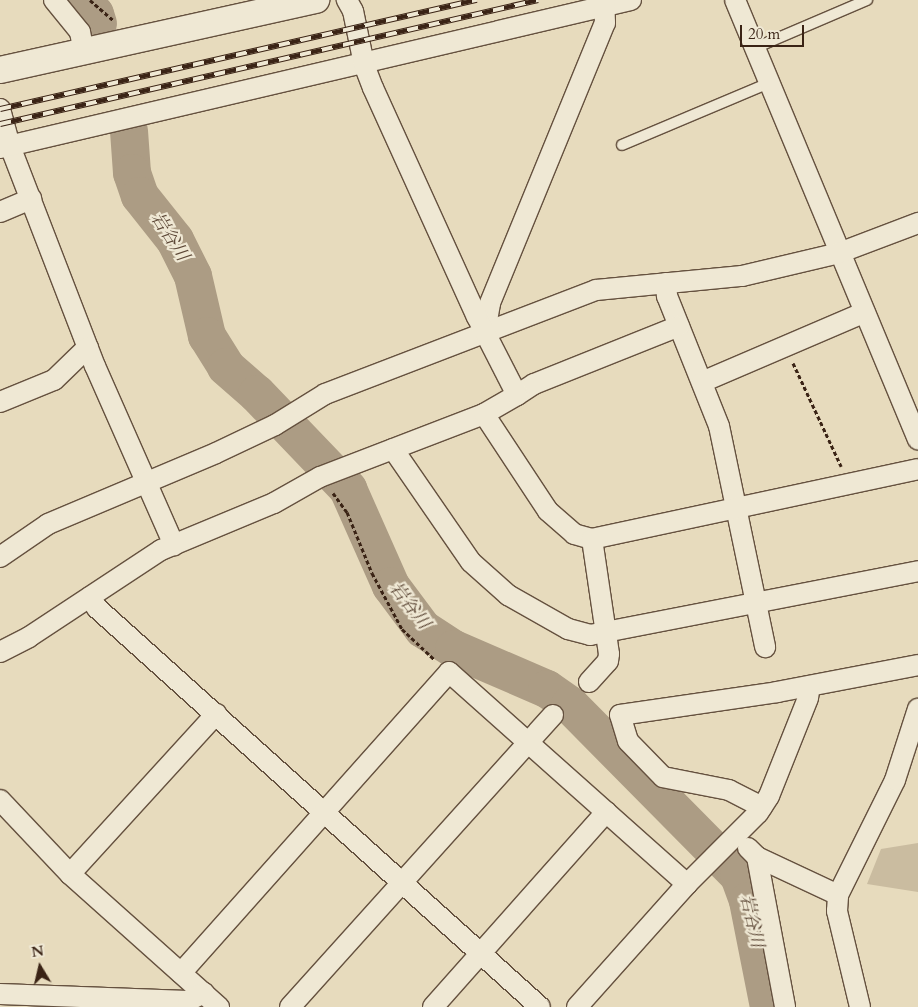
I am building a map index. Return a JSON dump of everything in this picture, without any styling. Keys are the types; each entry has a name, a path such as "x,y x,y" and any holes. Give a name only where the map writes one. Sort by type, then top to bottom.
{"street":[{"path":"54,0 78,27 84,52"},
{"path":"0,70 316,0"},
{"path":"347,0 353,11 364,64 486,332 517,395"},
{"path":"5,147 364,64 605,4 631,0"},
{"path":"735,0 839,253 913,415 918,439"},
{"path":"486,332 490,303 606,22 605,4"},
{"path":"0,109 5,147 31,198 88,347 174,545"},
{"path":"0,212 31,198"},
{"path":"0,557 48,524 146,482 281,420 325,394 596,290 742,276 839,253 918,223"},
{"path":"666,284 679,326 719,426 758,604 765,647"},
{"path":"702,382 865,312"},
{"path":"0,652 174,545 274,503 328,474 484,414 534,384 679,326"},
{"path":"0,402 54,380 88,347"},
{"path":"484,414 548,511 574,534 592,539 847,486 918,469"},
{"path":"394,449 471,562 492,583 568,630 590,635 758,604 918,570"},
{"path":"589,682 608,661 606,632 592,539"},
{"path":"90,597 97,608 216,714 322,813 402,882 540,1007"},
{"path":"762,807 729,790 688,784 663,777 628,741 620,716 810,686 918,665"},
{"path":"181,973 449,672 527,744 687,884"},
{"path":"577,1007 687,884 762,807 805,707 810,686"},
{"path":"860,1007 837,911 838,895 895,780 918,710"},
{"path":"70,874 216,714"},
{"path":"290,1007 554,715"},
{"path":"0,800 70,874 219,1007"},
{"path":"432,1007 606,812"},
{"path":"730,841 757,857 838,895"},
{"path":"757,857 785,1007"},
{"path":"0,994 99,1003 188,1001 204,993"}],"lane":[{"path":"755,48 867,0"},
{"path":"622,145 769,84"}],"path":[{"path":"785,346 846,476 847,486"},
{"path":"328,474 347,512 372,573 402,629 416,645 449,672"}],"shaded area":[{"path":"918,843 918,892 867,884 881,849"}],"waterway":[{"name":"岩谷川","path":"74,0 95,14 98,24"},
{"name":"岩谷川","path":"129,131 132,173 140,196 175,240 193,276 207,336 226,367 257,394 348,489 391,586 423,629 454,649 547,689 570,705 739,876 748,901 769,1007"}],"railway":[{"path":"0,109 477,0"},
{"path":"0,124 538,0"}]}
